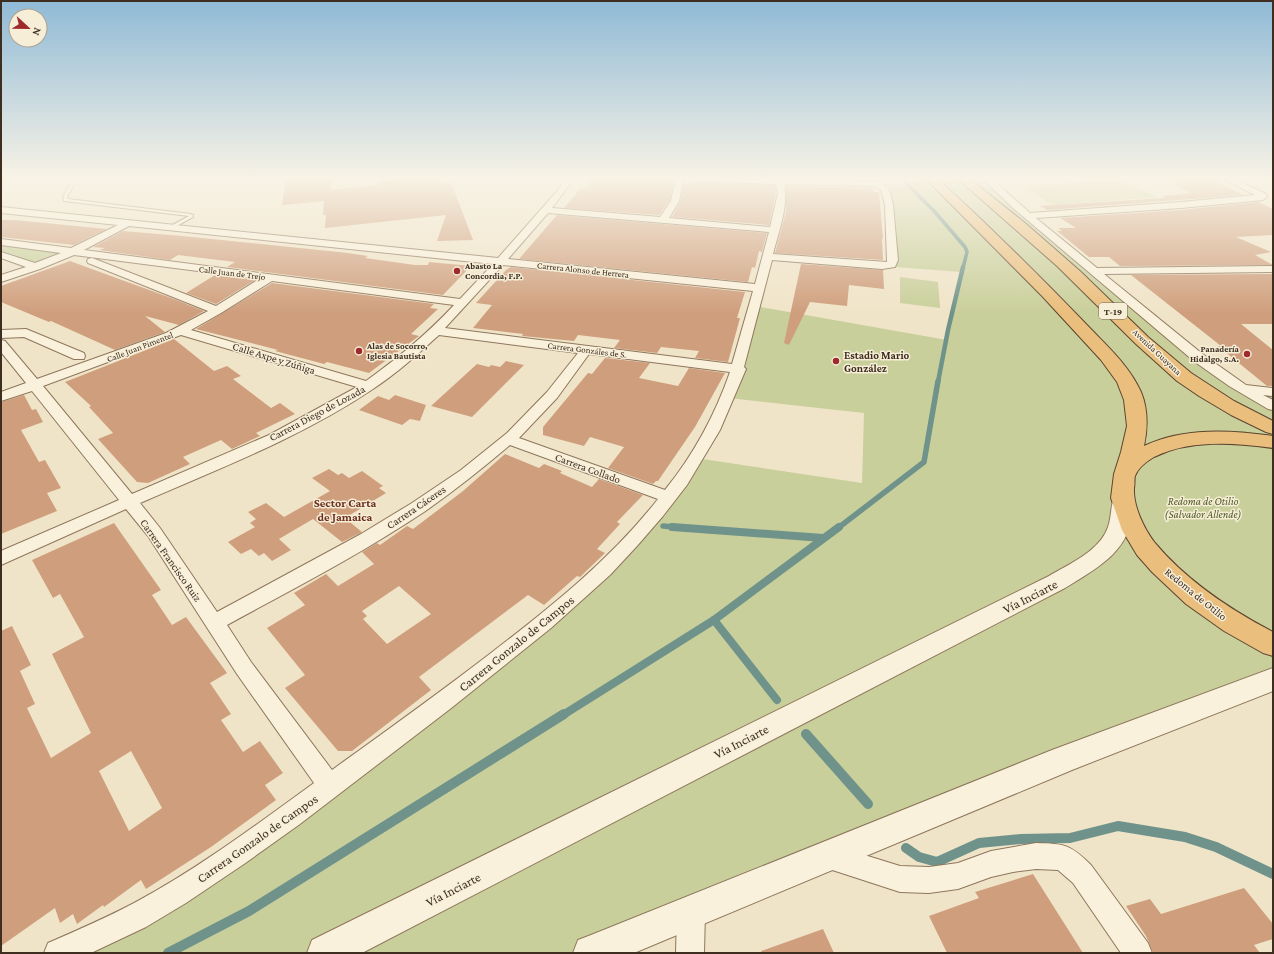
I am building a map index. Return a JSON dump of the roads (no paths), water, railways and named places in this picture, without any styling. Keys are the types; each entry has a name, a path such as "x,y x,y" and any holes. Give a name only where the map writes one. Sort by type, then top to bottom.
{"highway":[{"path":"977,224 1058,302 1099,348 1126,382 1134,399 1137,417 1136,439 1124,486"},
{"name":"Avenida Guayana","path":"1017,224 1064,264 1166,362 1183,376 1222,402 1273,428"},
{"path":"1124,486 1132,464 1141,455 1153,448 1184,439 1223,437 1273,442"},
{"name":"Redoma de Otilio","path":"1124,486 1127,514 1134,530 1161,565 1181,584 1205,603 1232,622 1273,645"}],"street":[{"name":"Carrera Alonso de Herrera","path":"122,224 759,288"},
{"path":"1,280 72,252 126,224"},
{"name":"Carrera Diego de Lozada","path":"1,558 274,438 331,408 368,386 405,359 436,331 463,303 533,224"},
{"path":"702,224 774,230"},
{"name":"Carrera Gonzalo de Campos","path":"58,953 97,936 145,912 194,883 244,848 426,715 534,631 609,564 646,526 668,497 699,454 725,407 739,369 776,224"},
{"path":"767,257 882,266 891,265 893,260 890,224"},
{"path":"1037,224 1200,359 1234,383 1273,406"},
{"name":"Calle Juan de Trejo","path":"1,242 463,303"},
{"path":"72,252 217,311"},
{"path":"1,256 36,267"},
{"path":"1095,271 1273,270"},
{"name":"Calle Juan Pimentel","path":"1,397 145,346 181,331 217,311 270,278"},
{"name":"Calle Axpe y Zúñiga","path":"181,331 368,386"},
{"name":"Carrera Gonzáles de S.","path":"436,331 739,369"},
{"path":"1,334 26,333 79,356"},
{"name":"Carrera Francisco Ruiz","path":"1,344 154,532 244,668 330,786"},
{"name":"Carrera Cáceres","path":"214,623 398,521 462,476 508,439 544,404 563,383 586,350"},
{"path":"1234,383 1273,392"},
{"name":"Carrera Collado","path":"508,439 668,497"},
{"name":"Vía Inciarte","path":"325,953 1058,582 1096,558 1110,544 1119,530 1124,486"},
{"path":"591,953 1163,720 1273,679"},
{"path":"826,856 900,879 929,880 958,876 991,864 1013,859 1036,856 1062,857 1082,874 1138,953"},
{"path":"690,953 691,912"}],"lane":[{"path":"171,228 179,224"}],"waterway":[{"path":"945,224 965,247 967,252 963,268"},
{"path":"938,382 948,330 963,267"},
{"path":"838,528 924,462 938,381"},
{"path":"663,526 686,528"},
{"path":"672,527 823,538"},
{"path":"714,620 839,527"},
{"path":"563,715 714,620"},
{"path":"714,620 777,700"},
{"path":"168,953 249,911 564,714"},
{"path":"806,734 868,804"},
{"path":"906,848 919,857 937,862 979,843 1021,839 1070,838 1118,826 1185,837 1216,847 1273,874"}],"place":[{"name":"Abasto La Concordia, F.P.","path":"457,271"},
{"name":"Alas de Socorro, Iglesia Bautista","path":"359,351"},
{"name":"Panadería Hidalgo, S.A.","path":"1247,354"},
{"name":"Estadio Mario González","path":"836,361"}],"district":[{"name":"Sector Carta de Jamaica","path":"345,510"}],"park label":[{"name":"Redoma de Otilio (Salvador Allende)","path":"1203,507"}]}
